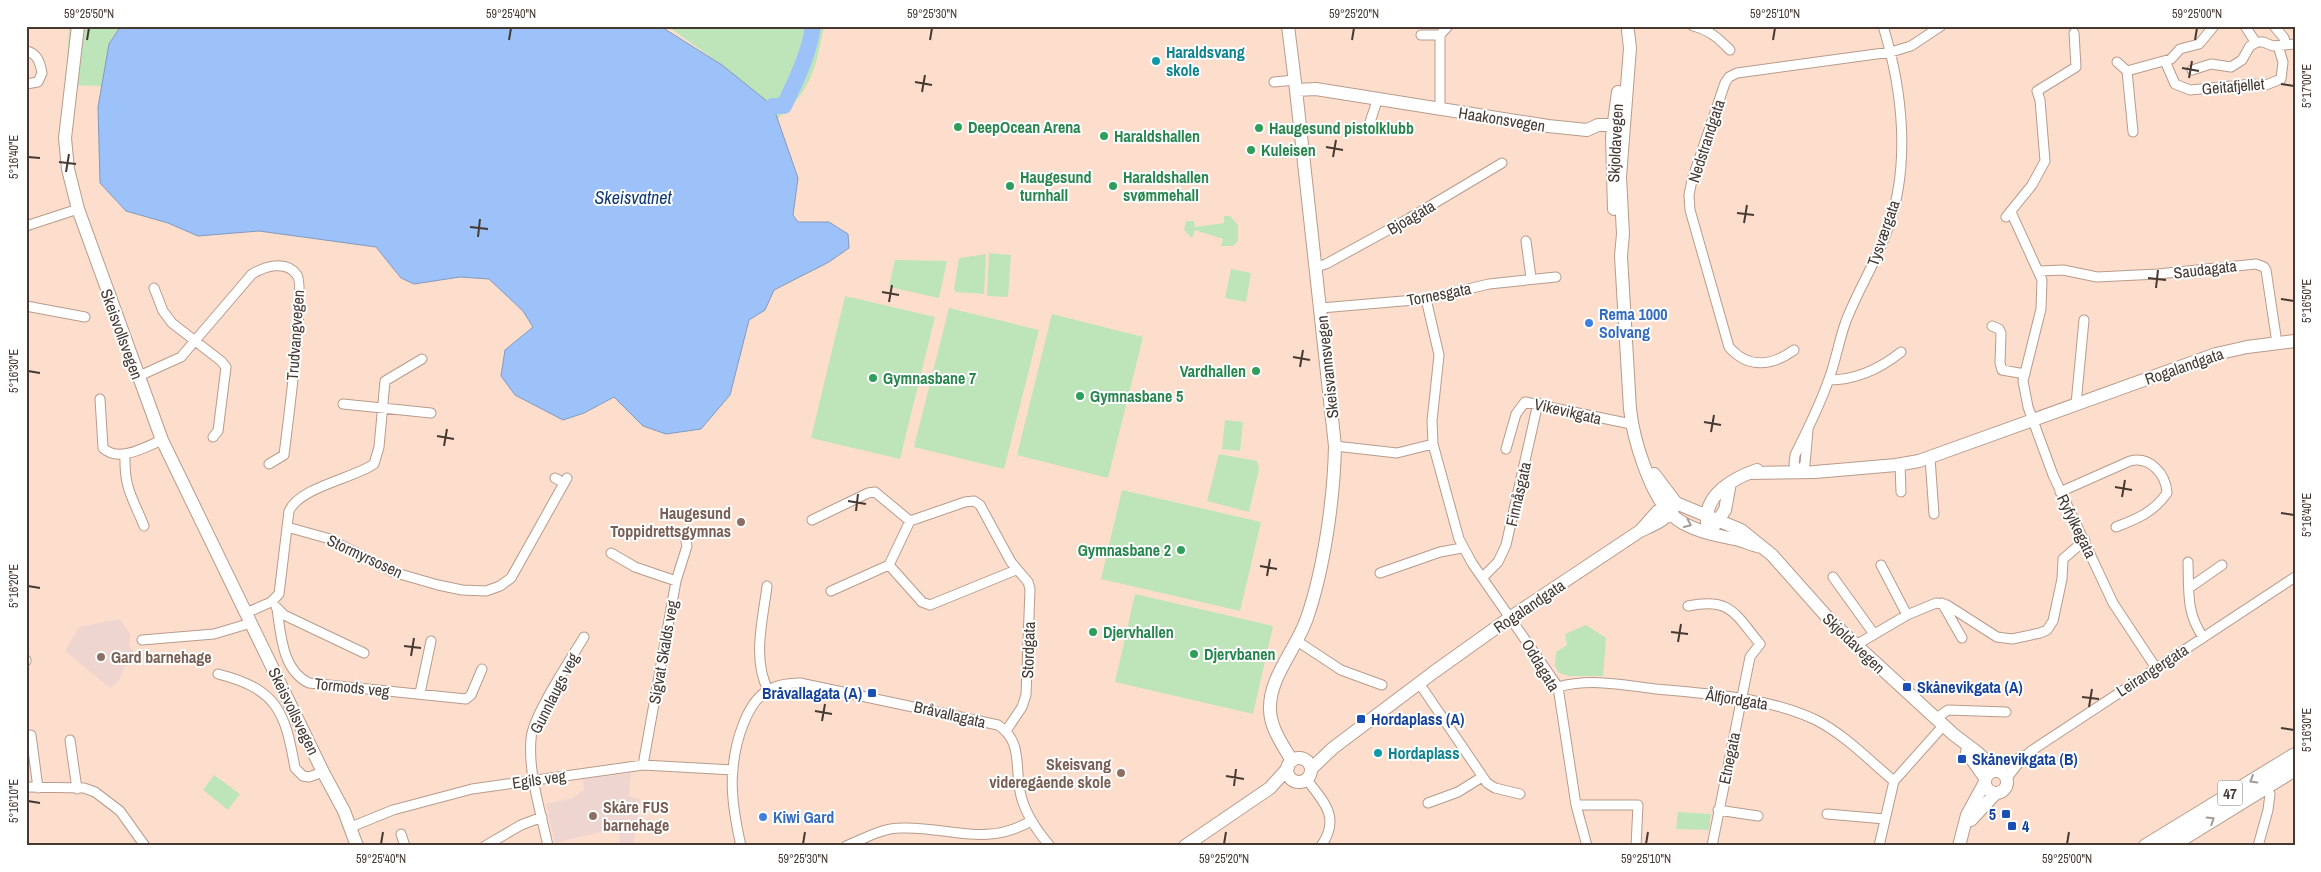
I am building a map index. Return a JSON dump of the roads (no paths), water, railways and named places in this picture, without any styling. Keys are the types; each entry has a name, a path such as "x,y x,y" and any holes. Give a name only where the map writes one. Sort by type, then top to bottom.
{"main road":[{"name":"47","path":"2146,846 2295,755"},
{"name":"47","path":"2170,846 2295,769"}],"street":[{"name":"Skeisvollsvegen","path":"78,26 66,138 68,169 78,209 137,377 162,440 351,827 357,846"},
{"path":"1274,82 1296,85 1288,26"},
{"path":"1440,109 1440,36 1448,26"},
{"path":"1693,26 1704,28 1714,34 1730,50"},
{"name":"Tysværgata","path":"1799,467 1808,430 1829,380 1846,321 1876,259 1894,209 1901,154 1901,115 1892,52 1883,26"},
{"name":"Nedstrandgata","path":"1794,350 1785,357 1772,362 1752,363 1742,359 1729,347 1690,210 1689,195 1692,180 1725,83 1729,77 1737,73 1892,52 1912,46 1940,26"},
{"path":"2127,71 2171,59 2180,49 2200,44 2214,26"},
{"path":"2245,26 2256,43 2263,42 2273,46 2288,45 2274,26"},
{"name":"Skjoldavegen","path":"1629,28 1624,48 1612,191 1621,256 1631,424 1642,458 1670,508 1686,524 1708,533 1761,547"},
{"name":"Ryfylkegata","path":"2074,33 2076,67 2037,91 2040,100 2045,161 2032,185 2009,215 2039,271 2043,291 2041,309 2023,389 2032,420 2060,492 2114,602 2156,668"},
{"path":"1422,35 1440,36"},
{"name":"Geitafjellet","path":"2192,70 2211,64 2231,67 2242,60 2250,46 2256,43"},
{"name":"Geitafjellet","path":"2165,61 2175,84 2190,90 2266,84 2281,78 2288,45"},
{"path":"26,51 33,53 37,57 42,73 38,82 26,84"},
{"path":"2117,62 2127,71 2133,132"},
{"name":"Haakonsvegen","path":"1296,85 1440,109 1587,130 1598,125 1616,131"},
{"name":"Skeisvannsvegen","path":"1296,85 1335,446 1334,475 1321,565 1311,606 1297,641 1274,686 1270,710 1276,732 1290,764 1289,777 1305,773"},
{"path":"1370,122 1378,98"},
{"name":"Bjoagata","path":"1316,267 1326,264 1408,220 1502,163"},
{"path":"26,226 78,209"},
{"path":"1526,241 1531,278"},
{"name":"Saudagata","path":"2039,271 2064,270 2097,277 2158,274 2256,264 2264,267 2266,270 2277,343"},
{"name":"Trudvangvegen","path":"137,377 174,362 196,341 225,303 252,274 262,268 275,266 288,268 298,275 300,288 284,455 269,464"},
{"name":"Tornesgata","path":"1321,308 1426,299 1489,284 1556,276"},
{"path":"154,288 163,311 172,323 226,367 218,431 213,437"},
{"name":"Oddagata","path":"1426,299 1439,355 1432,421 1432,444 1462,548 1558,687 1576,805 1587,846"},
{"path":"26,306 85,317"},
{"path":"2076,404 2084,320"},
{"path":"1992,326 1999,329 2001,333 2000,363 2002,370 2025,374"},
{"name":"Rogalandgata","path":"1706,516 1712,499 1738,476 1799,467 1838,469 1900,464 1930,458 2216,354 2295,341"},
{"path":"1829,380 1843,380 1884,366 1901,352"},
{"path":"142,640 220,633 274,605 280,588 289,511 296,500 374,464 378,455 385,381 422,359"},
{"path":"100,399 104,448 112,455 125,454 162,440"},
{"name":"Vikevikgata","path":"1506,449 1512,424 1525,402 1538,403 1631,424"},
{"name":"Finnåsgata","path":"1483,577 1498,562 1506,545 1538,403"},
{"path":"343,404 431,413"},
{"path":"1335,446 1397,453 1432,444"},
{"path":"125,454 124,471 128,493 144,526"},
{"path":"1930,458 1934,514"},
{"path":"2060,492 2130,461 2137,459 2149,462 2166,484 2167,493 2154,509 2143,517 2116,527"},
{"path":"1900,464 1901,492"},
{"name":"Stormyrsosen","path":"287,527 330,538 393,572 462,590 486,590 500,586 511,578 566,481 555,478"},
{"path":"1708,533 1719,521 1725,510 1730,483"},
{"path":"812,520 868,492 875,492 910,521 889,565 831,591"},
{"name":"Stordgata","path":"910,521 965,502 974,501 980,505 1016,570 1028,582 1030,589 1026,695 1022,707 1006,731"},
{"name":"Skjoldavegen","path":"1670,508 1706,516 1741,530 1772,556 1828,618 1856,645 1944,726 2001,774"},
{"name":"Rogalandgata","path":"1305,773 1333,748 1511,617 1640,531 1652,517 1670,508"},
{"path":"1706,516 1708,533"},
{"path":"1856,645 1930,604 1942,603 1997,637 2012,639 2040,632 2051,625 2057,608 2063,559 2085,540"},
{"name":"Sigvat Skalds veg","path":"643,765 676,581 687,546 686,541"},
{"path":"1380,573 1440,552 1462,548"},
{"path":"611,553 636,567 676,581"},
{"name":"Leirangergata","path":"2188,562 2192,619 2203,637"},
{"path":"889,565 922,602 930,605 1016,570"},
{"path":"1881,565 1908,615"},
{"path":"2189,588 2222,565"},
{"path":"1833,577 1874,634"},
{"name":"Leirangergata","path":"2001,774 2005,765 2028,754 2295,577"},
{"path":"741,846 736,818 732,770 744,719 756,701 768,690 762,678 760,662 767,586"},
{"name":"Etnegata","path":"1688,606 1715,602 1726,606 1760,644 1750,657 1712,846"},
{"path":"1942,603 1962,638"},
{"path":"274,605 293,619 364,653"},
{"name":"Tormods veg","path":"274,605 288,662 301,679 309,683 466,698 471,695 482,669"},
{"name":"Gunnlaugs veg","path":"548,846 534,780 531,751 533,728 584,637"},
{"path":"1297,641 1342,670 1382,685"},
{"path":"420,693 431,642"},
{"name":"Skeisvollsvegen","path":"218,674 251,684 267,695 285,726 295,768 299,773 309,777 323,772"},
{"name":"Ålfjordgata","path":"1558,687 1570,684 1603,682 1742,699 1784,708 1818,722 1852,745 1894,781"},
{"name":"Bråvallagata","path":"768,690 788,683 811,684 987,722 1006,731 1015,745 1021,795 1031,821 1050,846"},
{"path":"1419,684 1482,777 1495,788 1520,794"},
{"path":"1879,846 1894,781 1944,726 1948,710 2006,712"},
{"name":"Skjoldavegen","path":"1944,726 1985,780"},
{"path":"31,735 38,788"},
{"path":"70,740 78,789"},
{"path":"1270,788 1290,764 1298,758 1330,814 1330,826 1327,836 1320,846"},
{"name":"Egils veg","path":"351,827 393,810 456,792 534,780 643,765 732,770"},
{"path":"1185,846 1270,788 1305,773"},
{"path":"1959,846 1966,815 1985,780 1990,773 2001,774 2005,788 1996,793 1982,806 1964,827"},
{"path":"1428,803 1458,792 1482,777"},
{"path":"1985,780 1987,789 1996,793"},
{"path":"26,788 78,789 95,792 113,804 145,846"},
{"path":"2258,846 2268,810 2270,794"},
{"path":"1576,805 1638,805 1636,846"},
{"path":"1718,810 1758,816"},
{"path":"1827,814 1885,819"},
{"path":"485,846 521,825 542,817"},
{"path":"848,846 889,829 911,828 986,836 1016,830 1031,821"},
{"path":"401,834 405,846"}],"water":[{"name":"Skeisvatnet","path":"121,26 660,26 722,65 773,106 798,178 793,215 798,222 829,222 848,234 849,248 829,262 774,290 765,310 749,320 730,395 701,429 666,434 643,426 614,397 584,413 563,420 515,395 501,376 505,350 533,327 523,311 489,279 460,277 414,284 401,278 376,247 259,231 198,236 168,223 126,211 100,183 98,107 109,44"}],"waterway":[{"path":"773,106 784,106 805,57 813,26"}],"place":[{"name":"Haraldsvang skole","path":"1156,61"},
{"name":"DeepOcean Arena","path":"958,127"},
{"name":"Haugesund pistolklubb","path":"1259,128"},
{"name":"Haraldshallen","path":"1104,136"},
{"name":"Kuleisen","path":"1251,150"},
{"name":"Haugesund turnhall","path":"1010,186"},
{"name":"Haraldshallen svømmehall","path":"1113,186"},
{"name":"Rema 1000 Solvang","path":"1589,323"},
{"name":"Vardhallen","path":"1256,371"},
{"name":"Gymnasbane 7","path":"873,378"},
{"name":"Gymnasbane 5","path":"1080,396"},
{"name":"Haugesund Toppidrettsgymnas","path":"741,522"},
{"name":"Gymnasbane 2","path":"1181,550"},
{"name":"Djervhallen","path":"1093,632"},
{"name":"Djervbanen","path":"1194,654"},
{"name":"Gard barnehage","path":"101,657"},
{"name":"Skånevikgata (A)","path":"1907,687"},
{"name":"Bråvallagata (A)","path":"872,693"},
{"name":"Hordaplass (A)","path":"1361,719"},
{"name":"Hordaplass","path":"1378,753"},
{"name":"Skånevikgata (B)","path":"1962,759"},
{"name":"Skeisvang videregående skole","path":"1121,773"},
{"name":"5","path":"2006,814"},
{"name":"Skåre FUS barnehage","path":"593,816"},
{"name":"Kiwi Gard","path":"763,817"},
{"name":"4","path":"2012,826"}]}
